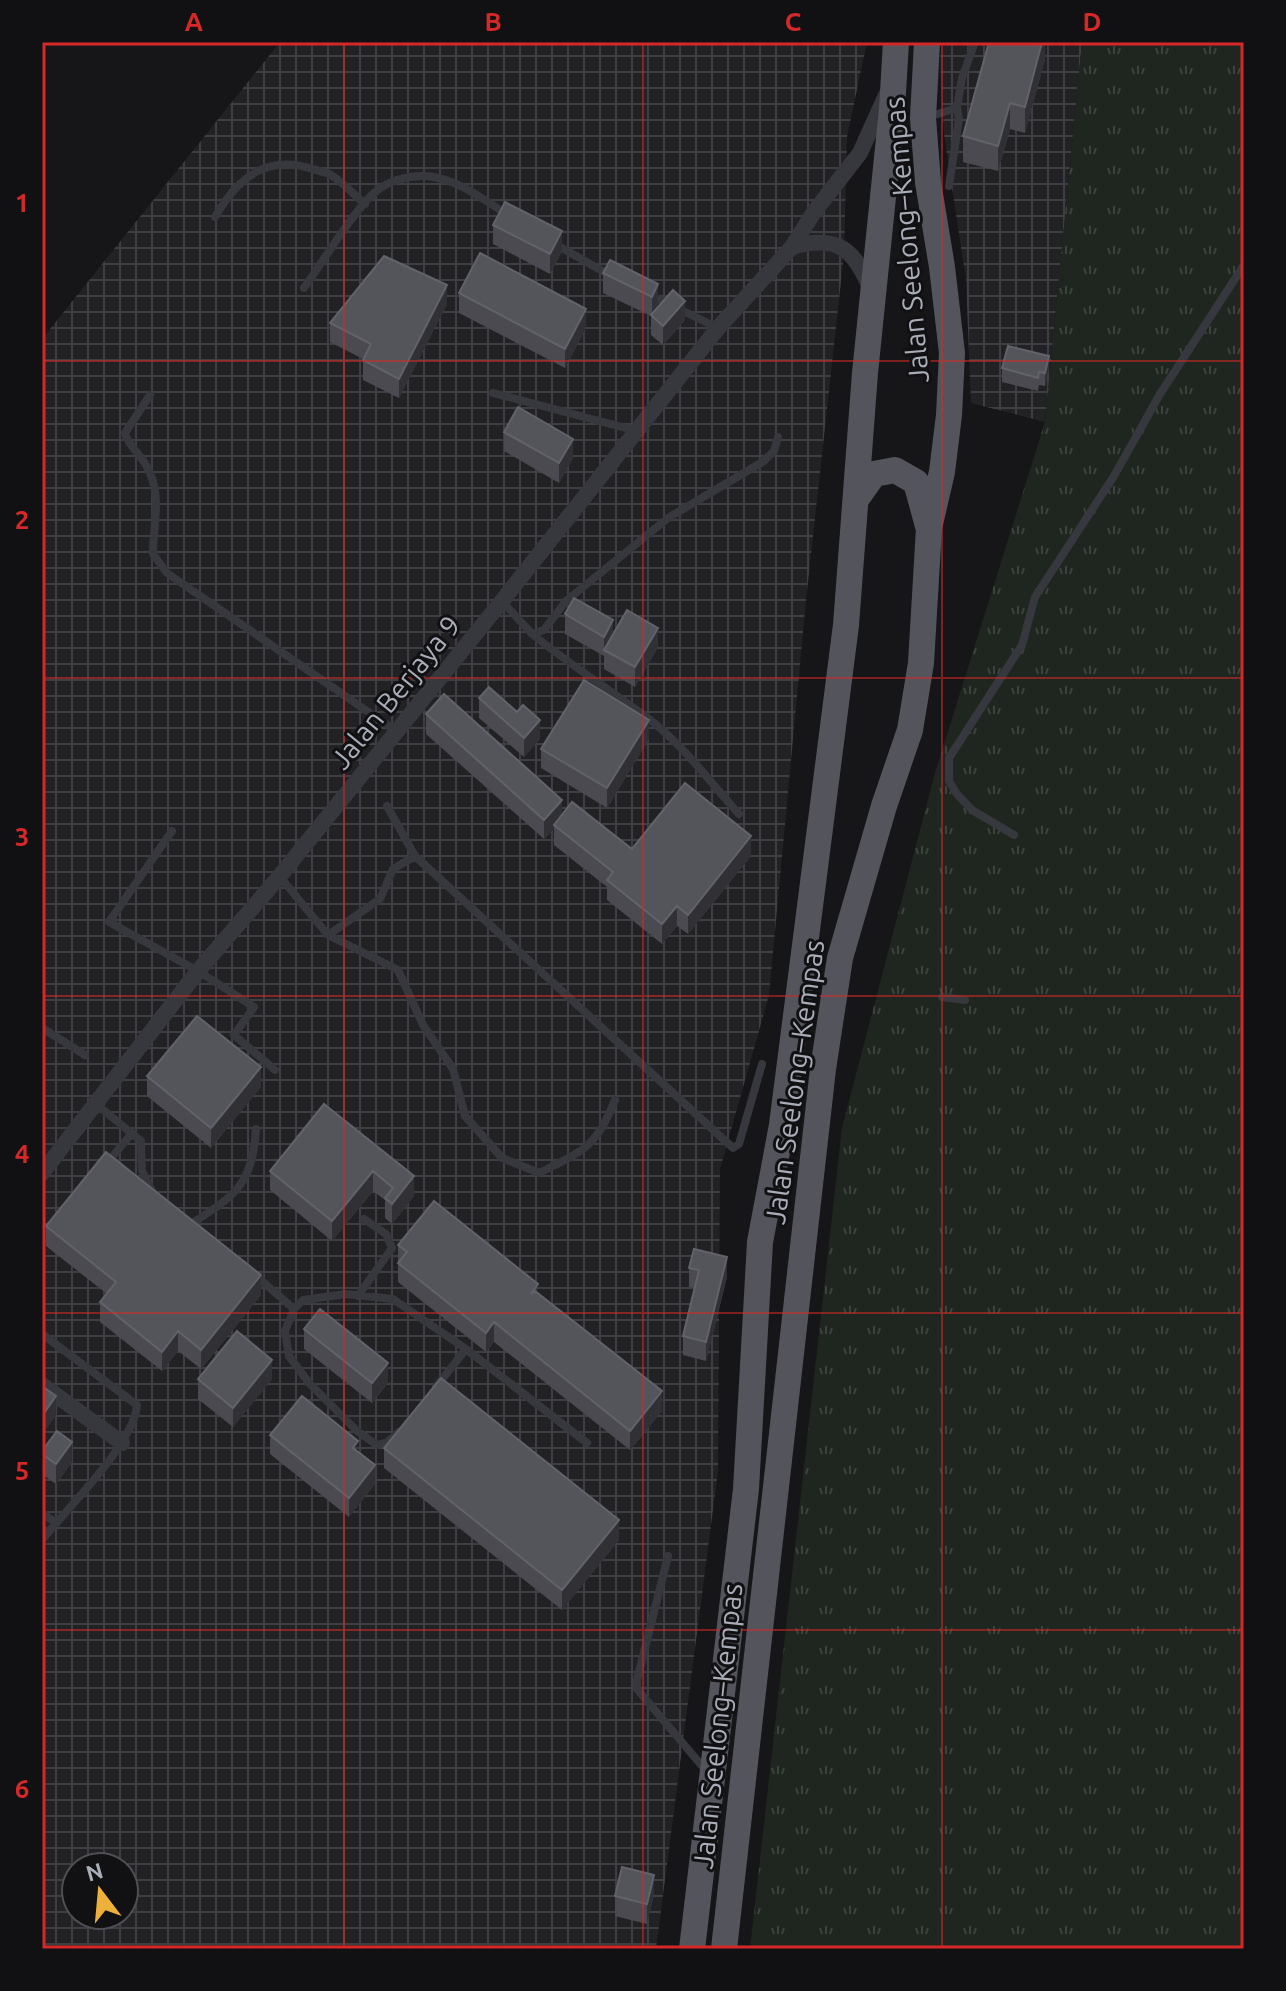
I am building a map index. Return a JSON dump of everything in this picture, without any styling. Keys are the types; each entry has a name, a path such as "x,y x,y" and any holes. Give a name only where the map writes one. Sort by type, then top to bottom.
{"main road":[{"name":"Jalan Seelong–Kempas","path":"692,1949 746,1489 760,1242 782,1125 846,625 896,42"},
{"name":"Jalan Seelong–Kempas","path":"724,1949 827,1041 840,958 884,806 910,730 921,663 929,528 942,472 949,415 952,353 928,182 923,118 927,42"},
{"path":"857,498 874,474 895,470 916,482 929,528"}],"street":[{"name":"Jalan Berjaya 9","path":"42,1173 198,971 279,877 396,731 433,698 502,601 718,328 792,247 814,212 860,153 893,78"},
{"path":"792,247 813,241 832,243 851,254 860,264 873,295"},
{"path":"42,1385 122,1443"}],"lane":[{"path":"949,186 962,78 975,42"},
{"path":"923,118 957,108"},
{"path":"215,217 227,195 247,177 268,165 293,163 330,174 365,204"},
{"path":"304,288 376,191 395,181 427,176 470,191 522,223"},
{"path":"548,239 587,264 626,283"},
{"path":"1014,835 972,810 957,794 949,781 949,758 1022,645 1035,597 1244,265"},
{"path":"639,290 718,328"},
{"path":"493,393 638,432"},
{"path":"150,395 125,433 129,446 145,463 156,488 158,508 153,554 167,573 396,731"},
{"path":"532,634 544,630 566,601 668,518 764,461 774,451 778,437"},
{"path":"502,601 532,634 672,739 739,814"},
{"path":"387,806 415,856 733,1148 739,1144 762,1064"},
{"path":"172,831 109,922 198,971 254,1007 234,1035 275,1070"},
{"path":"328,935 380,899 393,869 415,856"},
{"path":"279,877 328,935 398,970 423,1025 453,1069 465,1116 502,1158 539,1173 587,1149 606,1122 615,1100"},
{"path":"942,997 965,1000"},
{"path":"42,1028 85,1055"},
{"path":"96,1103 141,1141 142,1171 150,1190 161,1198"},
{"path":"194,1222 233,1196 254,1156 256,1129"},
{"path":"101,1169 132,1133"},
{"path":"183,1214 205,1232"},
{"path":"358,1296 392,1248 386,1234 364,1219"},
{"path":"249,1270 294,1309"},
{"path":"407,1423 386,1443 377,1445 357,1431 309,1383 289,1356 285,1331 294,1309 303,1300 358,1296 393,1299 466,1349 587,1443"},
{"path":"42,1334 137,1405 136,1419 122,1443 42,1540"},
{"path":"426,1398 466,1349"},
{"path":"42,1513 56,1523"},
{"path":"668,1556 637,1689 711,1776"}],"shaded area":[{"path":"280,42 867,42 847,137 844,254 806,600 769,995 720,1169 718,1471 656,1949 42,1949 42,339"},
{"path":"942,42 1082,42 1045,422 971,403 966,280 944,134 940,61"}],"green space":[{"path":"1082,42 1244,42 1244,1949 750,1949 842,1128 935,773 1045,422"}],"building":[{"path":"989,42 1042,42 1025,107 1010,103 998,146 963,136"},
{"path":"505,202 562,231 550,254 493,225"},
{"path":"480,253 586,309 565,349 459,293"},
{"path":"384,256 447,285 399,379 363,360 371,344 330,323"},
{"path":"610,260 658,284 652,297 603,273"},
{"path":"673,290 685,301 663,326 651,315"},
{"path":"1008,346 1049,356 1045,373 1039,372 1038,378 1002,368"},
{"path":"518,407 573,439 559,463 504,432"},
{"path":"574,598 613,620 604,637 565,614"},
{"path":"627,610 658,628 635,667 604,650"},
{"path":"584,680 649,720 607,788 541,749"},
{"path":"489,687 517,712 523,705 540,720 524,738 479,698"},
{"path":"444,694 562,800 544,820 426,714"},
{"path":"685,783 751,836 688,915 677,906 662,924 607,880 613,872 554,825 572,802 632,849"},
{"path":"197,1016 261,1067 211,1128 147,1076"},
{"path":"324,1104 414,1176 392,1204 385,1198 393,1188 373,1171 332,1221 270,1171"},
{"path":"106,1152 261,1275 201,1350 178,1331 162,1352 100,1302 116,1282 46,1226"},
{"path":"434,1201 538,1284 531,1294 535,1291 662,1391 630,1431 494,1322 486,1333 398,1263 407,1252 398,1245"},
{"path":"694,1249 727,1257 706,1342 683,1336 699,1270 689,1268"},
{"path":"320,1309 388,1363 372,1383 304,1329"},
{"path":"237,1331 272,1360 233,1408 198,1379"},
{"path":"441,1378 619,1520 562,1590 384,1448"},
{"path":"42,1386 56,1396 42,1416"},
{"path":"302,1396 358,1441 353,1448 375,1465 349,1498 270,1435"},
{"path":"57,1431 72,1442 56,1464 42,1451"},
{"path":"622,1867 654,1875 647,1904 615,1896"}]}
